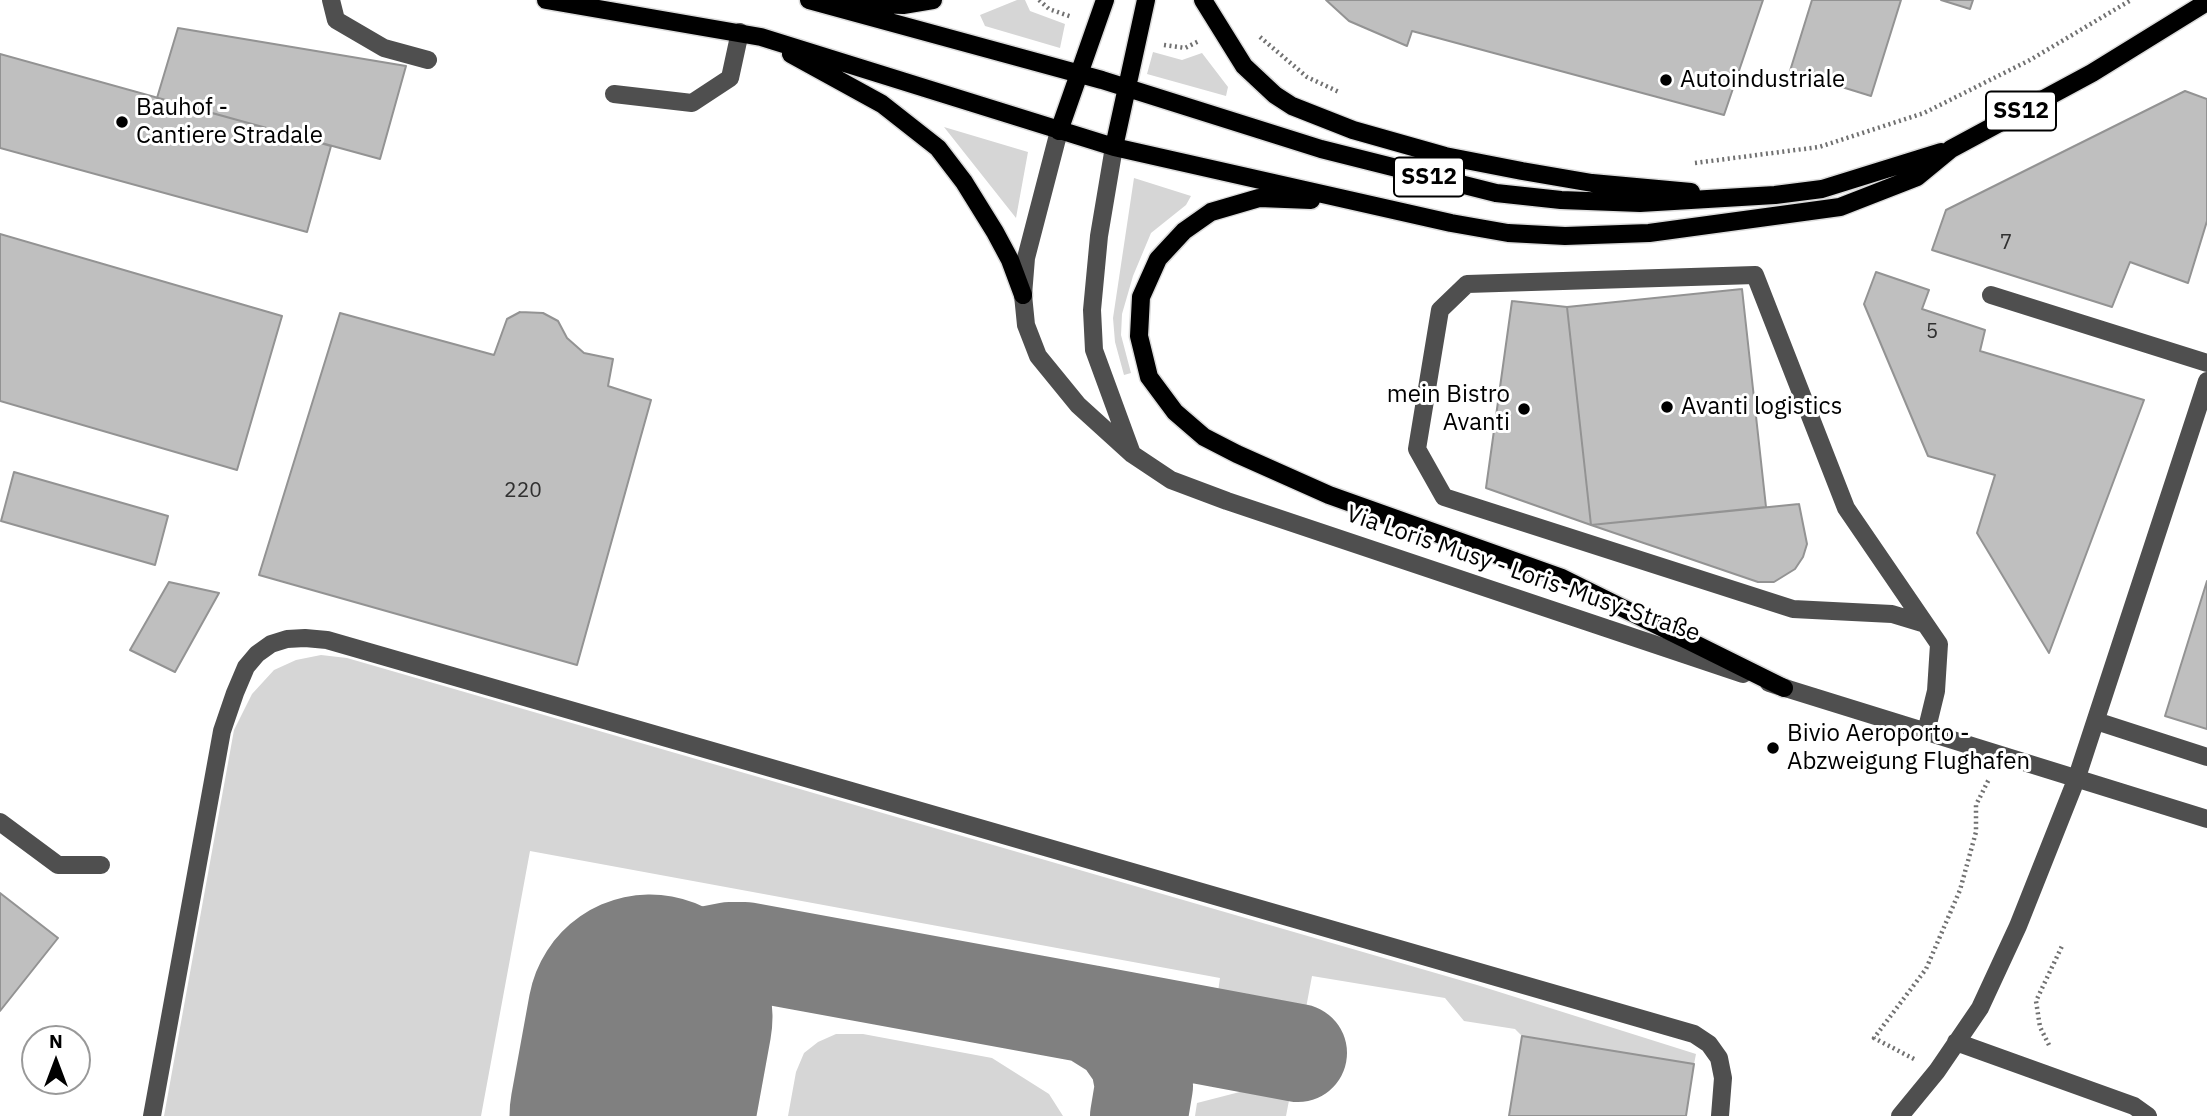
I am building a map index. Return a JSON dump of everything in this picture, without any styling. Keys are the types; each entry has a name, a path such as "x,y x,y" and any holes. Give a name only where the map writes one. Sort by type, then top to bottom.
{"main road":[{"path":"547,0 761,37 1114,148 1451,223"},
{"path":"813,1 903,5 933,0"},
{"path":"1059,131 1105,0"},
{"path":"1114,148 1146,0"},
{"path":"1203,0 1244,66 1275,95 1292,106 1353,130 1445,156 1522,171 1592,183 1743,197"},
{"path":"813,1 1079,73"},
{"name":"SS12","path":"1079,73 1321,149 1496,193 1561,200 1640,203 1743,197 1822,189 1951,149 2092,73 2207,2"},
{"path":"761,37 882,104 938,148 964,182 995,232 1010,260 1023,295"},
{"name":"SS12","path":"1451,223 1508,233 1565,236 1649,233 1840,207 1917,177 1951,149"},
{"path":"1451,223 1309,200 1259,198 1210,212 1170,244 1148,276 1141,297 1139,316 1142,356 1149,377 1175,412 1204,437 1237,454 1329,495 1562,578 1784,688"}],"street":[{"path":"331,0 336,20 384,48 428,60"},
{"path":"614,94 692,103 730,78 740,32"},
{"name":"Via Loris Musy - Loris-Musy-Straße","path":"1059,131 1026,258 1023,295 1026,325 1038,356 1078,405 1132,454 1171,480 1784,688 2207,819"},
{"path":"1114,148 1099,236 1092,310 1094,350 1132,454"},
{"path":"1925,624 1892,614 1793,609 1444,497 1417,449 1440,310 1467,284 1755,275 1846,508 1939,644 1936,691 1926,732"},
{"path":"1991,295 2207,363"},
{"path":"1900,1116 1937,1070 1980,1007 2018,926 2076,780 2096,721 2105,683 2207,381"},
{"path":"152,1116 222,731 234,693 246,667 257,654 279,641 305,638 327,640 1694,1034 1709,1045 1719,1058 1723,1078 1720,1116"},
{"path":"2096,721 2207,757"},
{"path":"0,822 58,865 101,865"},
{"path":"1956,1042 2134,1106 2148,1116"}],"path":[{"path":"1687,163 1819,148 1924,113 2030,60 2131,0"},
{"path":"1254,32 1307,77 1351,98"},
{"path":"1937,1070 1874,1038 1926,969 1960,890 1976,832 1976,805 1999,755"},
{"path":"2050,1048 2040,1027 2036,1001 2062,946"}],"shaded area":[{"path":"1017,0 1025,0 1030,11 1065,24 1060,48 985,26 980,15"},
{"path":"1153,52 1182,60 1202,53 1228,87 1226,96 1147,74"},
{"path":"944,127 1028,152 1016,218"},
{"path":"1134,178 1191,196 1186,205 1151,233 1133,276 1122,314 1121,335 1131,373 1124,375 1115,342 1113,318"},
{"path":"321,655 347,658 1477,985 1696,1054 1694,1064 1522,1036 1515,1029 1464,1021 1445,998 1312,976 1306,1008 1218,992 1220,978 530,851 481,1116 164,1116 234,730 252,694 274,670 296,660"},
{"path":"836,1034 863,1034 992,1058 1049,1094 1063,1116 788,1116 796,1072 804,1053 818,1042"},
{"path":"1263,1086 1291,1090 1286,1116 1195,1116 1197,1103"}],"building":[{"name":"Autoindustriale","path":"1326,0 1763,0 1724,115 1412,31 1407,46 1349,21"},
{"path":"1812,0 1901,0 1871,96 1790,71"},
{"path":"1941,0 1973,0 1970,9"},
{"path":"178,28 406,66 380,159 157,98"},
{"name":"Bauhof - Cantiere Stradale","path":"0,54 331,146 307,232 0,148"},
{"path":"2185,91 2207,99 2207,221 2188,283 2130,262 2112,307 1932,250 1946,210"},
{"path":"0,234 282,316 237,470 0,401"},
{"path":"1876,272 1929,290 1922,309 1985,330 1980,351 2144,400 2049,653 1977,533 1995,475 1928,456 1864,304"},
{"name":"Avanti logistics","path":"1742,289 1766,507 1591,525 1567,307"},
{"path":"1512,301 1567,307 1591,525 1486,488"},
{"path":"520,312 543,313 558,321 567,338 584,353 613,359 608,386 651,400 577,665 259,575 340,313 494,355 507,319"},
{"path":"14,472 168,516 155,565 1,521"},
{"path":"1799,504 1807,544 1803,557 1795,569 1774,582 1758,582 1591,525"},
{"path":"2207,581 2207,729 2165,716"},
{"path":"169,582 219,593 175,672 130,650"},
{"path":"0,893 58,938 0,1011"},
{"path":"1522,1036 1694,1064 1686,1116 1509,1116"}],"taxiway":[{"path":"650,1017 659,988 674,971 693,958 729,951 745,951 1089,1014 1121,1034 1139,1060 1144,1086 1139,1116"},
{"path":"1089,1014 1298,1053"}],"runway":[{"path":"632,1116 650,1017"}],"place":[{"name":"Autoindustriale","path":"1666,80"},
{"name":"Bauhof - Cantiere Stradale","path":"122,122"},
{"name":"Avanti logistics","path":"1667,407"},
{"name":"mein Bistro Avanti","path":"1524,409"},
{"name":"Bivio Aeroporto - Abzweigung Flughafen","path":"1773,748"}]}
